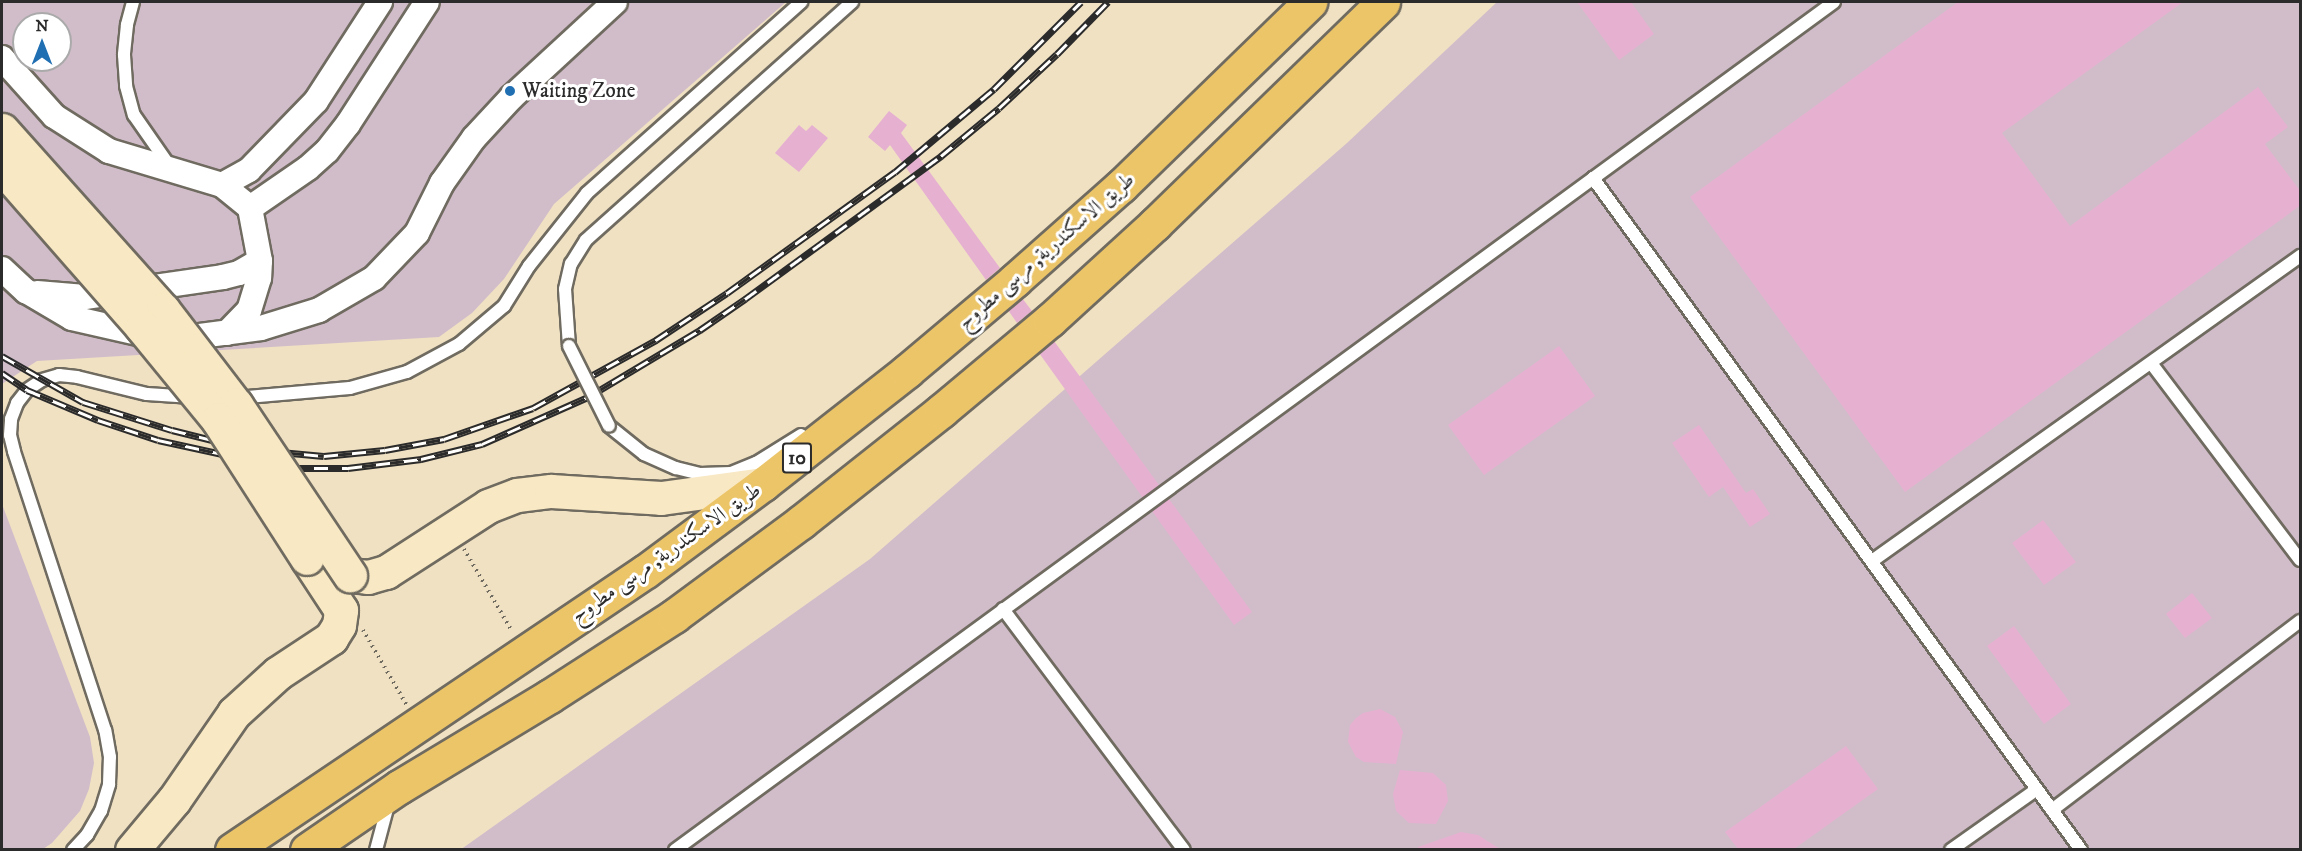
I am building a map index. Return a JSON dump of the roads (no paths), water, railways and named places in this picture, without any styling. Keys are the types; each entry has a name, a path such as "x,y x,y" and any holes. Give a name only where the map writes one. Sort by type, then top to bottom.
{"main road":[{"name":"طريق الاسكندرية, مرسى مطروح","path":"232,849 646,571 764,484 907,371 1121,186 1310,2"},
{"name":"10","path":"307,849 399,787 550,696 674,616 801,522 941,411 1050,320 1155,224 1383,2"}],"street":[{"path":"222,185 249,170 316,101 380,2"},
{"path":"250,208 308,168 327,151 348,124 427,2"},
{"path":"2,269 26,291 72,318 169,340 261,328 319,310 374,278 417,233 442,183 474,138 512,97 615,2"},
{"path":"2,58 54,116 109,151 222,185 250,208 260,261 259,278 249,310 227,333"},
{"path":"2,130 163,310 236,405 298,520 307,558 341,610 339,625 331,638 278,673 234,713 174,800 132,849"},
{"path":"2,167 142,327 298,520 350,575 359,588 367,591 382,590 491,522 519,511 621,497 695,495 764,484"},
{"path":"26,291 62,297 86,297 223,277 239,273 260,261"},
{"path":"350,575 368,576 386,572 488,506 517,495 551,491 621,497"}],"lane":[{"path":"133,2 127,25 124,55 126,86 134,115 171,169"},
{"path":"73,849 87,835 101,811 109,784 110,757 105,730 10,435 11,418 17,403 27,390 42,380 59,375 77,377 147,394 219,399 350,388 407,372 459,344 504,306 549,237 588,193 801,2"},
{"path":"852,2 586,240 571,264 565,289 569,346 609,426 644,454 676,468 700,474 731,473 756,463 907,371"},
{"path":"675,849 1834,2"},
{"path":"1593,178 2081,849"},
{"path":"1872,561 2301,256"},
{"path":"2151,363 2301,560"},
{"path":"1004,609 1184,849"},
{"path":"2052,810 2301,621"},
{"path":"376,849 381,823 399,787"},
{"path":"1951,849 2037,789"}],"railway":[{"path":"2,356 83,402 172,430 248,449 324,456 385,450 444,439 533,408 656,340 727,293 895,172 994,89 1081,2"},
{"path":"2,373 27,390 98,420 158,440 286,468 348,468 421,459 482,444 588,397 700,330 745,299 941,156 999,108 1108,2"}],"place":[{"name":"Waiting Zone","path":"510,91"}]}
